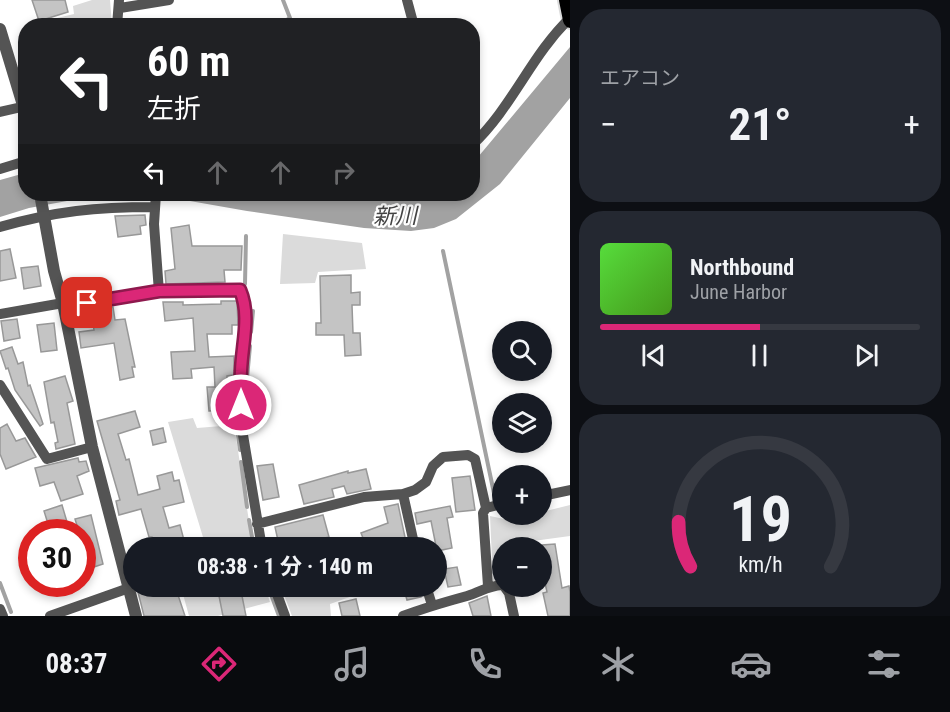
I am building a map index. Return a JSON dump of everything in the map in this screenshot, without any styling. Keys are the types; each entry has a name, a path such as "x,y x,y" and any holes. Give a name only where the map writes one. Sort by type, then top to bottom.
{"highway":[{"path":"567,0 570,18"}],"street":[{"path":"119,4 169,0"},
{"path":"407,0 412,18"},
{"path":"480,136 516,93 528,69 570,18"},
{"path":"0,29 18,87"},
{"path":"0,112 18,110"},
{"path":"0,169 18,163"},
{"path":"41,201 92,447 123,565"},
{"path":"0,227 44,215 155,201 159,291"},
{"path":"0,314 159,291 240,290 245,301 246,336 241,369 241,423 260,537"},
{"path":"0,385 47,459 92,447"},
{"path":"257,524 364,497 403,494 415,490 426,482 433,466 443,457 468,455 475,459 486,508 483,513 488,586"},
{"path":"552,494 570,490"},
{"path":"403,494 413,537"},
{"path":"486,508 492,506"},
{"path":"403,616 492,586"},
{"path":"50,616 123,590"},
{"path":"131,597 136,616"},
{"path":"278,597 285,616"},
{"path":"429,597 432,605"},
{"path":"510,597 514,616"},
{"path":"0,609 3,616"}],"shaded area":[{"path":"92,0 110,0 111,18 57,18 74,14 73,6"},
{"path":"283,234 362,243 366,269 318,272 315,283 280,284"},
{"path":"193,418 197,428 234,425 251,537 203,537 168,422"},
{"path":"570,505 570,536 552,538 492,537 492,559 490,516 492,516 492,525 552,525 552,510"},
{"path":"184,597 268,597 270,602 218,616 189,616"},
{"path":"285,597 350,597 330,604 331,616 292,616"}],"water":[{"path":"570,47 570,98 500,184 480,200 480,155"},
{"path":"18,175 18,201 67,201 29,208 0,217 0,180"},
{"name":"新川","path":"190,201 479,201 456,219 434,228 411,231 364,228"}],"building":[{"path":"32,0 65,0 68,12 49,18 38,18"},
{"path":"145,215 146,225 140,226 141,234 118,237 115,216"},
{"path":"189,225 192,246 242,246 241,270 224,270 225,282 166,284 165,271 175,269 171,228"},
{"path":"10,249 16,278 0,281 0,251"},
{"path":"38,266 41,286 24,289 21,268"},
{"path":"351,275 351,293 360,292 360,305 352,305 353,333 360,333 361,355 345,356 344,335 316,335 316,323 321,323 320,276"},
{"path":"221,301 237,301 238,325 232,325 232,334 207,334 209,357 234,356 234,375 227,376 229,410 209,411 207,387 215,387 214,367 191,369 192,378 173,379 171,352 195,351 193,318 165,321 163,302 183,302 183,305 221,304"},
{"path":"113,307 115,320 125,319 135,367 132,367 134,377 120,380 114,343 81,348 79,332 94,330 91,310"},
{"path":"17,319 20,338 4,341 1,321"},
{"path":"54,323 57,350 41,352 37,325"},
{"path":"12,347 18,364 23,362 28,386 30,385 43,424 40,426 15,390 8,368 6,369 0,351"},
{"path":"65,376 73,401 67,403 75,444 56,449 55,443 58,442 54,422 51,423 44,382"},
{"path":"135,411 140,427 118,434 126,460 129,459 138,495 160,489 157,476 172,472 174,481 179,480 184,502 163,507 169,528 180,525 183,537 149,537 141,509 119,515 116,501 120,500 97,421"},
{"path":"7,424 16,441 25,438 36,457 6,469 0,454 0,428"},
{"path":"163,428 166,442 153,445 150,431"},
{"path":"78,458 79,462 86,461 89,471 77,476 83,494 61,501 54,482 40,486 35,468"},
{"path":"273,464 279,497 263,500 257,466"},
{"path":"366,469 371,489 347,494 344,486 332,489 334,497 304,504 299,485 348,471 348,473"},
{"path":"470,476 475,510 456,512 452,478"},
{"path":"398,504 405,537 363,537 361,533 388,523 384,507"},
{"path":"62,505 66,519 46,519 44,511"},
{"path":"450,506 453,517 447,518 452,548 447,549 447,537 434,537 431,521 417,524 415,513"},
{"path":"91,515 92,519 75,519"},
{"path":"323,515 329,537 277,537 275,527"},
{"path":"96,535 103,564 96,566"},
{"path":"552,544 555,544 562,588 569,586 570,616 548,616 544,597 552,597"},
{"path":"457,567 461,585 448,587 447,569"},
{"path":"487,596 491,616 473,616 469,603"},
{"path":"139,597 179,597 185,616 144,616"},
{"path":"219,597 242,597 246,616 223,616"},
{"path":"356,599 360,616 342,616 339,603"}],"waterway":[{"path":"283,0 290,18"},
{"path":"245,284 246,236"},
{"path":"443,251 492,484"},
{"path":"251,332 253,311"},
{"path":"247,378 250,346"},
{"path":"238,435 240,450"},
{"path":"241,462 247,507"},
{"path":"249,520 252,537"},
{"path":"0,583 11,612"},
{"path":"272,597 279,616"}],"route":[{"path":"87,303 159,291 240,290 245,301 246,336 241,369 241,405"}]}
